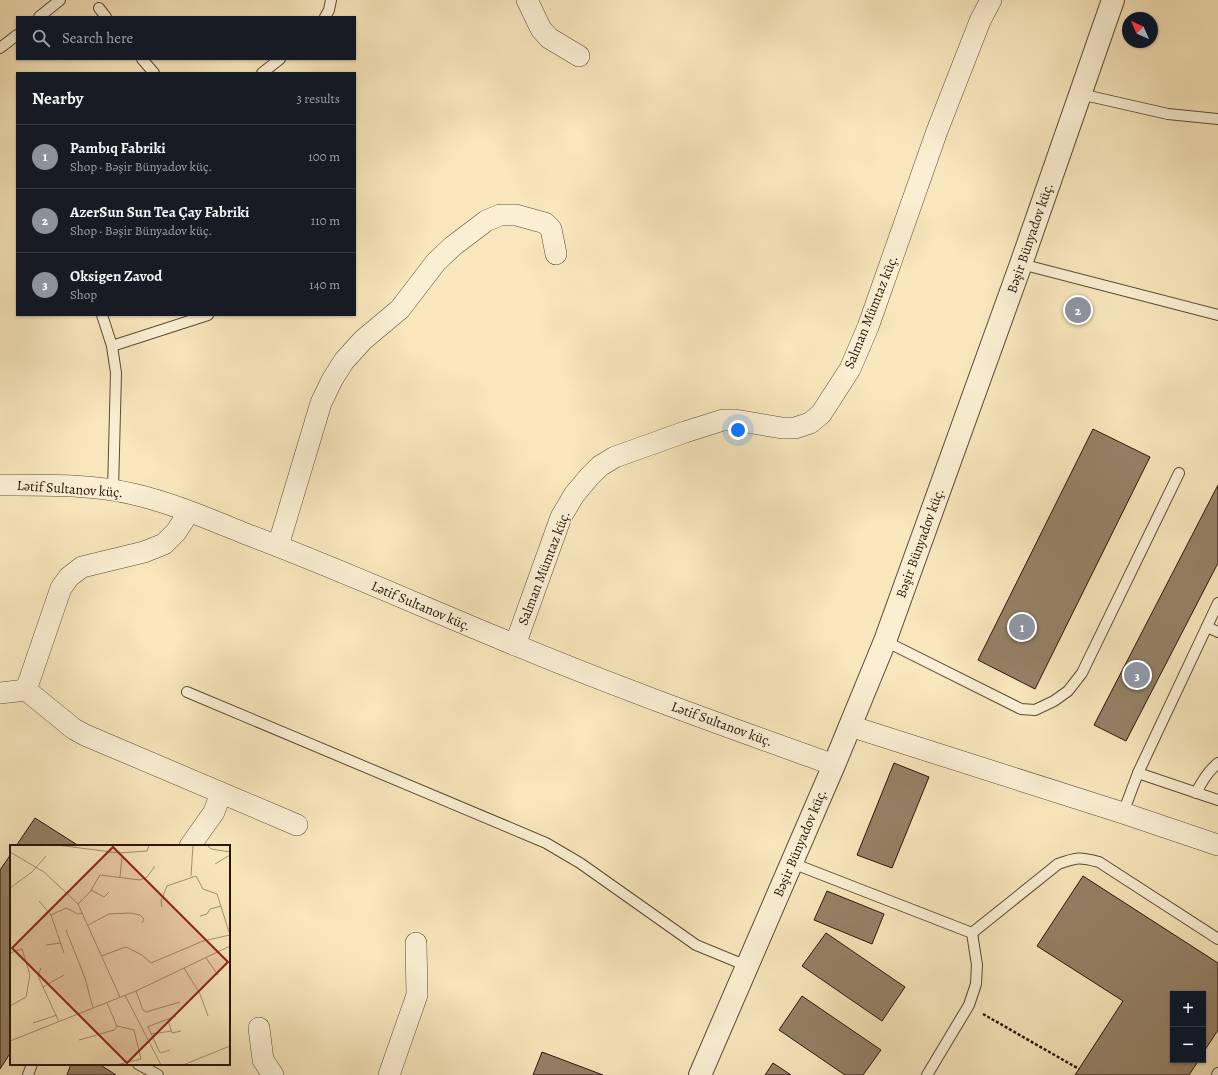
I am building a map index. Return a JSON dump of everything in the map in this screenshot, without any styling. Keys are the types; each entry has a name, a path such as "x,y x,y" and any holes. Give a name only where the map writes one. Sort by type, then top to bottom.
{"street":[{"path":"527,0 541,29 549,38 579,56"},
{"name":"Salman Mümtaz küç.","path":"515,645 561,517 574,495 588,477 600,466 615,457 722,420 735,420 782,428 795,428 810,423 821,414 850,370 868,327 937,131 980,21 991,0"},
{"name":"Bəşir Bünyadov küç.","path":"700,1075 792,863 885,641 1021,264 1113,0"},
{"path":"278,546 321,403 332,380 344,361 363,340 400,309 436,262 452,246 486,221 500,215 516,214 545,223 551,229 556,254"},
{"name":"Lətif Sultanov küç.","path":"0,485 57,486 113,490 133,494 189,512 278,546 515,645 625,689 834,764"},
{"path":"26,690 60,588 69,577 82,568 144,552 164,544 176,532 189,512"},
{"path":"0,693 26,690 74,729 85,735 297,825"},
{"path":"850,726 1123,813 1218,845"},
{"path":"191,845 214,812 221,793"},
{"path":"388,1075 417,995 416,943"},
{"path":"259,1028 263,1060 273,1075"}],"lane":[{"path":"40,16 60,0"},
{"path":"326,16 329,10 331,0"},
{"path":"98,8 105,16"},
{"path":"0,48 16,35"},
{"path":"143,60 153,72"},
{"path":"263,72 279,60"},
{"path":"1080,94 1168,114 1218,120"},
{"path":"1021,264 1218,315"},
{"path":"102,316 112,346 116,373 113,490"},
{"path":"112,346 205,316"},
{"path":"885,641 1021,709 1035,710 1054,701 1068,691 1082,673 1179,473"},
{"path":"1123,813 1138,773 1218,603"},
{"path":"1207,628 1218,632"},
{"path":"187,692 546,843 580,863 696,945 747,966"},
{"path":"1196,793 1203,779 1211,768 1218,763"},
{"path":"1138,773 1218,800"},
{"path":"972,933 1058,864 1073,858 1084,858 1099,862 1218,939"},
{"path":"792,863 972,933"},
{"path":"927,1075 969,1005 976,984 977,965 972,933"},
{"path":"28,1075 32,1065"},
{"path":"140,1065 158,1075"}],"path":[{"path":"969,1005 1079,1070"}],"building":[{"path":"1093,429 1150,457 1035,689 978,660"},
{"path":"1218,485 1218,563 1126,741 1094,725"},
{"path":"894,763 929,777 892,868 857,855"},
{"path":"35,818 77,845 17,845"},
{"path":"10,855 10,1054 0,1069 0,870"},
{"path":"1083,876 1218,963 1218,1030 1206,1048 1206,991 1170,991 1170,1063 1197,1063 1189,1075 1075,1075 1123,1001 1037,946"},
{"path":"827,891 884,914 872,944 814,920"},
{"path":"826,933 905,987 882,1021 802,966"},
{"path":"802,996 881,1050 863,1075 845,1075 779,1030"},
{"path":"542,1052 603,1075 533,1075"},
{"path":"773,1063 791,1075 765,1075"},
{"path":"71,1065 101,1065 116,1075 67,1075"}],"place":[{"name":"AzerSun Sun Tea Çay Fabriki","path":"1078,310"},
{"name":"Pambıq Fabriki","path":"1022,627"},
{"name":"Oksigen Zavod","path":"1137,675"}]}
